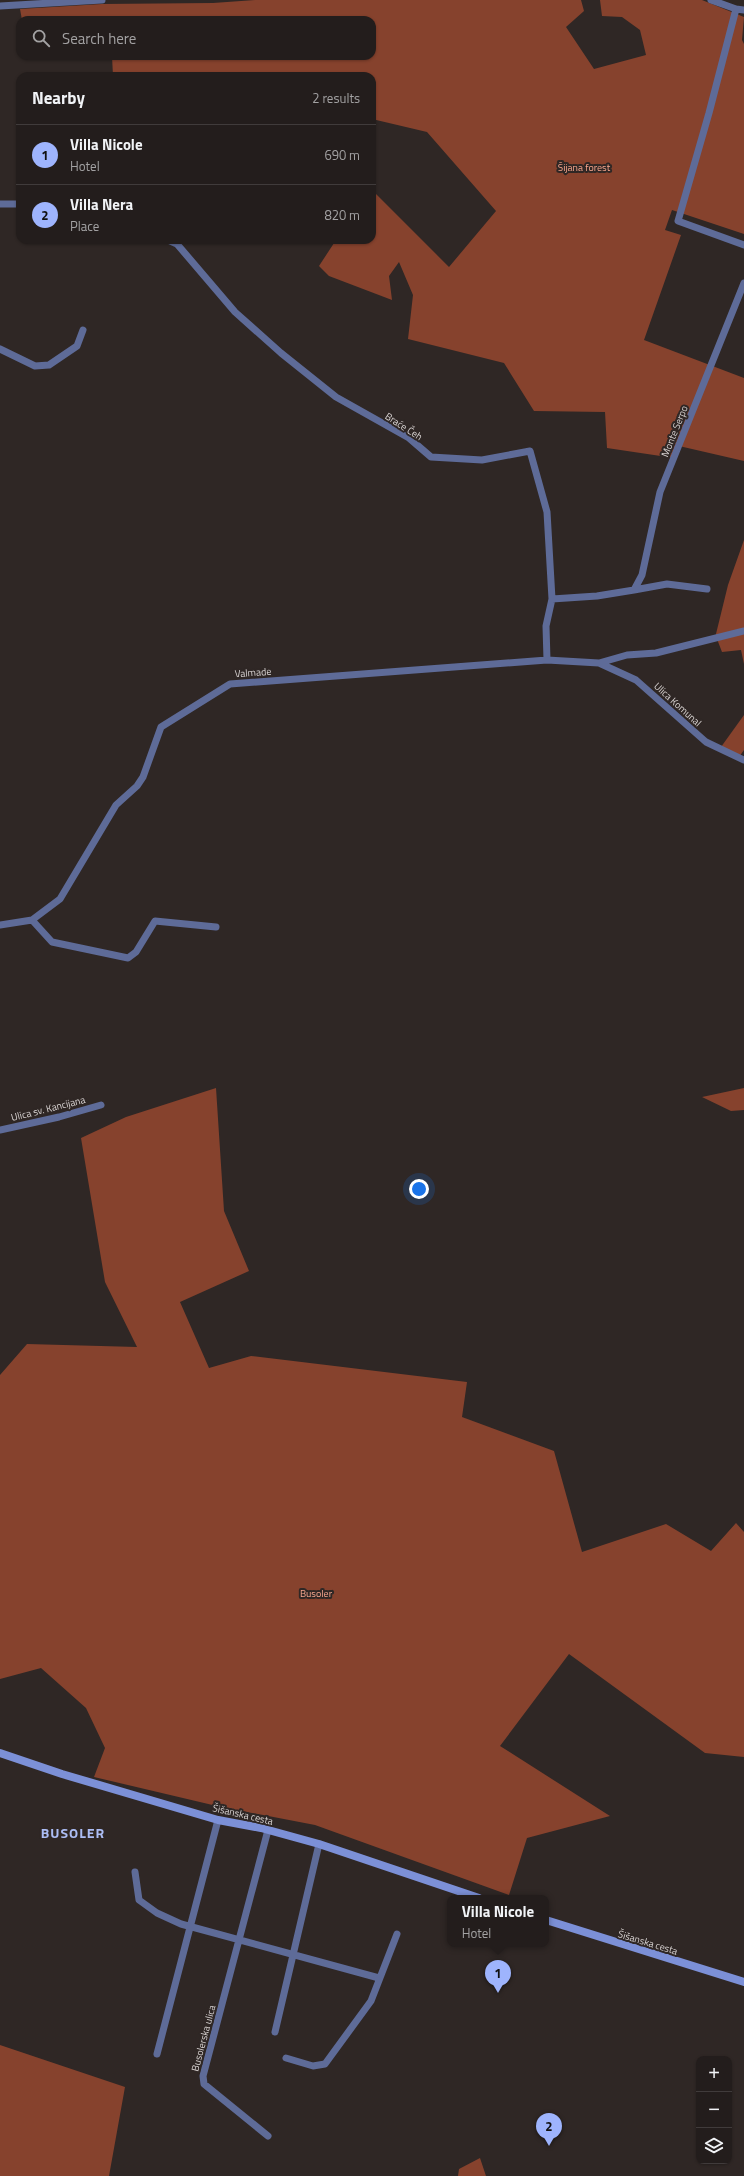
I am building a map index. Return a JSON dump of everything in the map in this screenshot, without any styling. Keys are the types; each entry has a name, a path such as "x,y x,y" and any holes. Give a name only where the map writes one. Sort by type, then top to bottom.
{"main road":[{"name":"Šišanska cesta","path":"0,1753 62,1774 218,1820 268,1830 320,1844 471,1895"},
{"name":"Šišanska cesta","path":"549,1921 744,1982"}],"street":[{"path":"0,6 102,0"},
{"path":"711,0 736,9 744,10"},
{"path":"736,9 709,113 678,221 744,245"},
{"path":"0,204 16,204"},
{"name":"Braće Čeh","path":"180,244 235,312 281,353 336,397 408,438 431,457 482,460 530,451 547,512 552,599 546,626 547,660"},
{"name":"Monte Serpo","path":"634,590 642,575 660,492 744,283"},
{"path":"0,349 35,366 49,365 77,346 83,330"},
{"path":"552,599 597,596 667,584 707,589"},
{"name":"Ulica Komunal","path":"547,660 599,663 627,655 656,653 717,640 744,631"},
{"name":"Valmade","path":"0,924 32,920 60,899 116,805 138,786 143,777 161,727 230,684 547,660"},
{"name":"Ulica Komunal","path":"599,663 636,680 706,742 744,760"},
{"path":"32,920 52,942 128,958 136,952 155,921 216,927"},
{"name":"Ulica sv. Kancijana","path":"0,1130 59,1117 101,1105"},
{"path":"157,2054 218,1820"},
{"name":"Busolerska ulica","path":"268,1830 203,2076 204,2084 268,2136"},
{"path":"274,2032 320,1844"},
{"path":"135,1872 139,1900 157,1913 190,1927 379,1978"},
{"path":"286,2058 313,2066 325,2064 371,2001 397,1934"}],"green space":[{"name":"Šijana forest","path":"255,0 581,0 584,11 566,27 594,69 646,55 640,30 622,17 602,16 600,0 702,0 744,17 742,40 744,44 744,234 672,210 665,230 681,235 644,340 744,378 744,461 679,446 674,458 607,448 605,412 534,411 504,363 408,339 413,295 399,262 389,276 392,300 329,276 319,266 333,244 376,244 376,194 449,267 496,211 427,132 376,120 376,72 113,72 112,60 376,60 376,16 21,16 20,9 102,4 213,3"},
{"path":"744,540 744,628 715,638 728,585"},
{"path":"744,631 744,664 741,650 722,652 717,639"},
{"path":"744,715 744,750 739,757 721,747"},
{"name":"Busoler","path":"216,1088 224,1211 249,1271 180,1302 209,1368 251,1356 467,1382 462,1417 554,1451 582,1552 666,1524 711,1551 736,1523 744,1532 744,1757 705,1753 569,1654 500,1746 610,1816 527,1838 509,1895 315,1825 221,1807 94,1777 105,1748 86,1708 41,1668 0,1679 0,1375 27,1344 137,1347 105,1282 81,1138 126,1117"},
{"path":"744,1088 744,1110 731,1111 702,1097"},
{"path":"0,2045 125,2087 109,2176 0,2176"},
{"path":"480,2158 486,2176 458,2176 459,2169"}],"place":[{"name":"Villa Nicole","path":"498,1993"},
{"name":"Villa Nera","path":"549,2146"}],"district":[{"name":"BUSOLER","path":"73,1833"}]}
